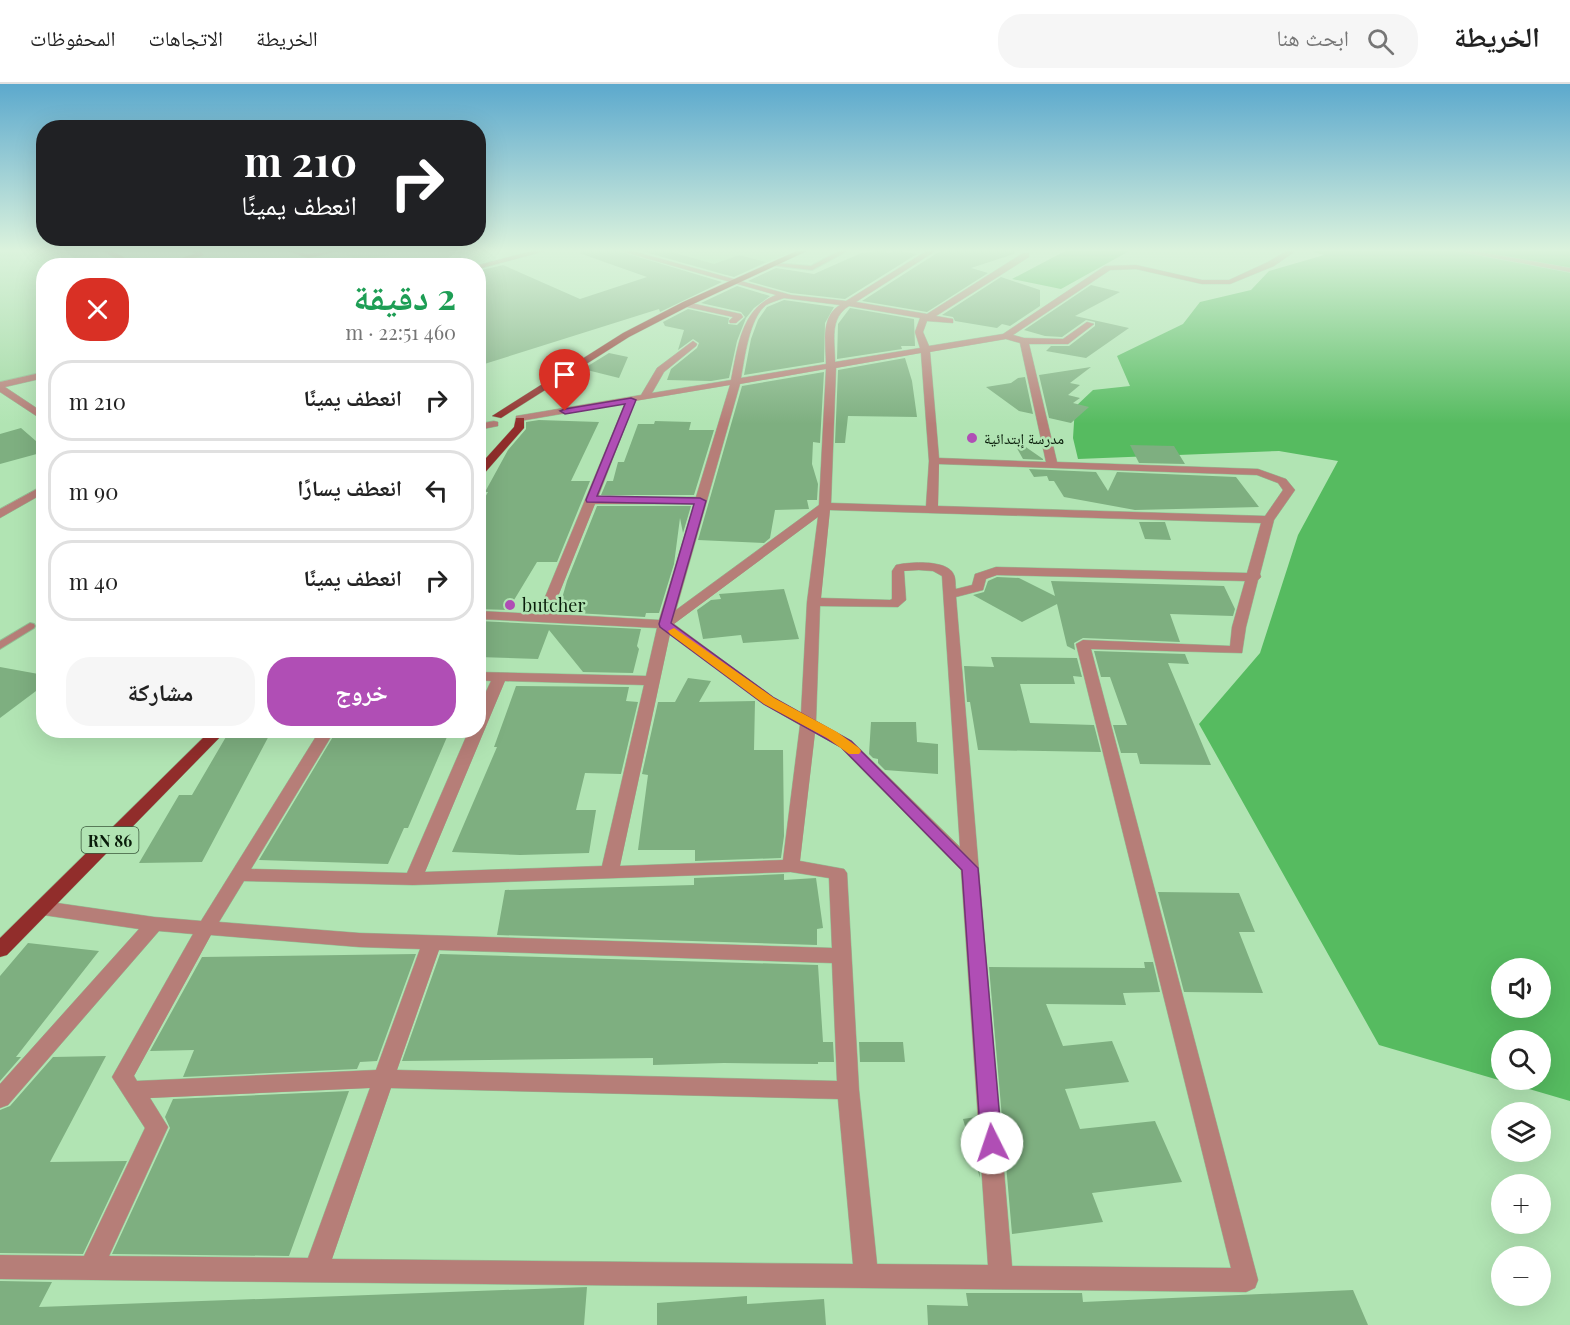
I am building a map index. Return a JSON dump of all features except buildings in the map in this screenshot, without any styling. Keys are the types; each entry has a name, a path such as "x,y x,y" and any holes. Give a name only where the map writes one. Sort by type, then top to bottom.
{"main road":[{"path":"496,421 604,347 679,308"},
{"path":"486,465 519,428 520,419 536,392"},
{"path":"496,421 507,414 520,419"},
{"path":"496,421 504,445"},
{"name":"RN 86","path":"0,950 212,738"}],"street":[{"path":"703,308 740,317 733,321"},
{"path":"609,873 665,624 735,384 743,341 755,313 760,308"},
{"path":"791,866 808,723 814,602 825,506 831,367 830,325 840,308"},
{"path":"877,308 950,321"},
{"path":"932,507 934,461 926,350 919,332 926,316 939,308"},
{"path":"520,419 1006,336 1048,308"},
{"path":"1006,336 1024,341 1065,342 1090,324"},
{"path":"1024,341 1052,465"},
{"path":"543,617 591,500 638,399 660,370 693,344"},
{"path":"0,386 36,377"},
{"path":"0,386 36,412"},
{"path":"486,420 496,421"},
{"path":"486,424 496,421"},
{"path":"0,1267 866,1274 1246,1280 1083,644 1237,650 1239,627 1255,577 1268,520 1289,490 1282,481 1258,472 934,461"},
{"path":"0,514 36,493"},
{"path":"591,500 700,501"},
{"path":"665,624 825,506 932,507 1268,520"},
{"path":"814,602 896,603 899,600 898,572 906,567 936,568 946,571 950,594 1002,1277"},
{"path":"950,594 973,590 978,587 982,575 996,571 1255,577"},
{"path":"486,615 665,624 769,701 832,735 860,756 970,868"},
{"path":"486,676 653,681"},
{"path":"486,710 500,676"},
{"path":"91,1268 157,1127 123,1077 206,928 323,738"},
{"path":"413,879 474,738"},
{"path":"238,875 413,879 791,866 838,873 848,1090 866,1274"},
{"path":"43,908 154,924 359,940 841,956"},
{"path":"0,1099 154,924"},
{"path":"316,1270 432,943"},
{"path":"131,1090 383,1079 848,1090"}],"lane":[{"path":"0,646 30,626"}],"shaded area":[{"path":"0,308 36,308 36,377 0,385"}],"green space":[{"path":"1195,308 1570,308 1570,1101 1532,1090 1551,1090 1551,1030 1491,1030 1491,1078 1379,1045 1199,724 1260,653 1298,535 1338,461 1279,451 1078,459 1073,438 1075,407 1093,390 1130,386 1117,356 1183,324"}],"slow traffic":[{"path":"674,631 769,701 832,735 854,751"}],"place":[{"name":"مدرسة إبتدائية","path":"972,438"},
{"name":"butcher","path":"510,605"}],"route":[{"path":"565,411 631,400 591,500 700,501 665,624 769,701 846,744 970,868 992,1143"}]}
